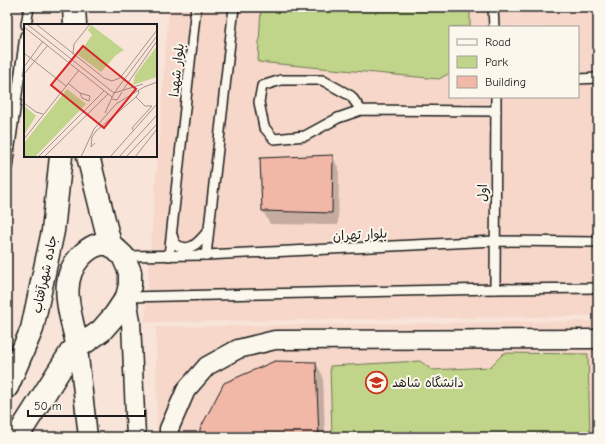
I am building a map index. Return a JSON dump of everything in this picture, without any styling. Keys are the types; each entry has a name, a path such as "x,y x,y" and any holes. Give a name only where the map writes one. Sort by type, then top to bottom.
{"main road":[{"path":"74,7 76,24"},
{"name":"جاده شهرآفتاب","path":"7,387 32,329 53,231 61,157"},
{"path":"17,437 71,352 101,331 115,315 127,297 130,285 130,272 117,250 88,157"},
{"path":"78,348 66,292 72,265 89,248 100,243 117,250"}],"street":[{"path":"127,297 131,322 136,437"},
{"path":"168,437 169,429 186,390 207,366 238,349 275,340 598,339"},
{"path":"78,348 88,437"}],"lane":[{"path":"26,24 29,7"},
{"name":"بلوار شهدا","path":"169,256 196,7"},
{"path":"206,255 234,7"},
{"path":"493,7 494,26"},
{"path":"7,168 24,43"},
{"path":"579,79 598,78"},
{"path":"361,110 351,96 322,80 282,80 262,86 259,102 264,127 274,139 305,136 338,118 361,110 496,111"},
{"name":"اول","path":"495,289 496,98"},
{"path":"171,232 175,244 181,248 189,248 197,244 208,231"},
{"name":"بلوار تهران","path":"117,250 169,256 495,241 598,242"},
{"path":"127,297 598,288"}],"shaded area":[{"path":"169,7 598,7 598,316 145,322"},
{"name":"دانشگاه شاهد","path":"598,321 598,437 157,437 156,327"}],"green space":[{"path":"261,7 470,7 470,26 449,26 449,74 439,79 258,62"},
{"path":"504,353 588,354 590,437 332,437 330,366 420,361 432,370 490,367"}],"building":[{"path":"333,155 332,213 262,211 260,158"},
{"path":"275,361 316,362 319,437 200,437 200,429 224,383"}],"place":[{"name":"دانشگاه شاهد","path":"377,382"}]}
